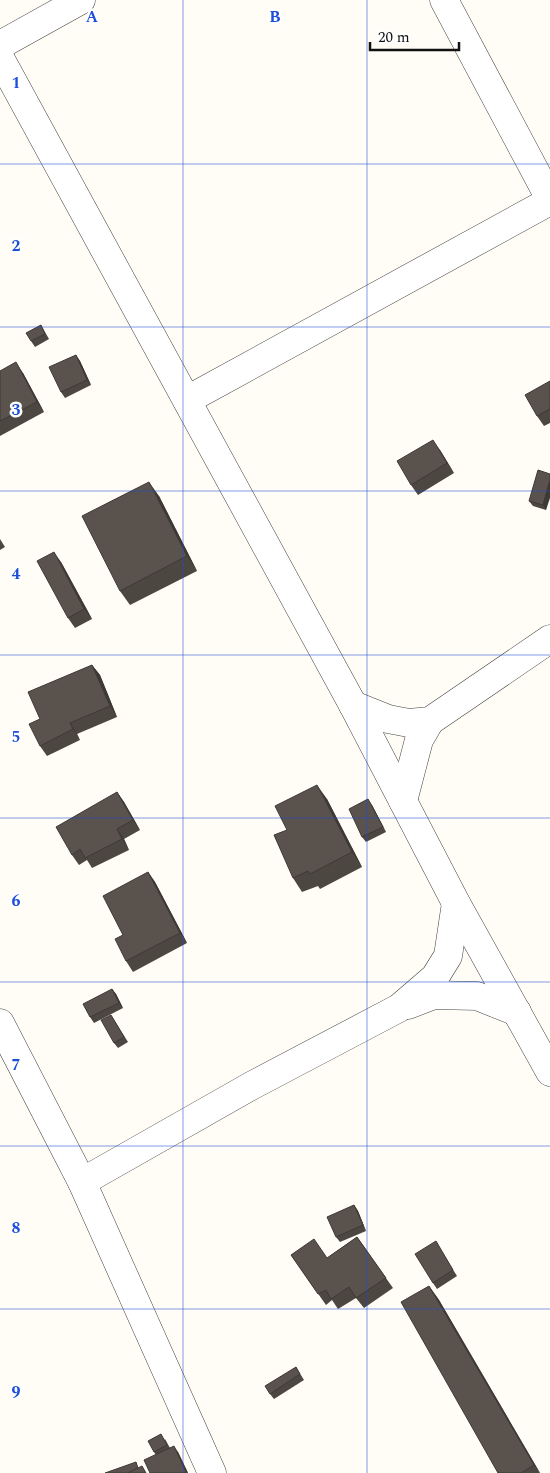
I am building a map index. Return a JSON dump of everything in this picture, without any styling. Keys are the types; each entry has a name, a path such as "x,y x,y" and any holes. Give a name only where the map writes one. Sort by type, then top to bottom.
{"street":[{"path":"0,45 81,0"},
{"path":"187,400 550,200 444,0"},
{"path":"0,58 353,706 456,903 550,1072"},
{"path":"353,706 388,719 409,723 430,720 550,639"},
{"path":"403,801 419,740 430,720"},
{"path":"399,1008 435,977 448,956 456,903"},
{"path":"82,1182 251,1086 399,1008 434,995 477,996 517,1012"},
{"path":"0,1023 82,1182 212,1473"}],"building":[{"path":"41,325 45,334 31,341 26,333"},
{"path":"76,355 87,380 61,392 49,367"},
{"path":"16,362 37,402 0,421 0,371"},
{"path":"550,381 550,409 537,416 525,395"},
{"path":"433,440 447,463 411,485 397,461"},
{"path":"538,470 550,474 543,505 529,501"},
{"path":"149,482 187,556 120,591 82,516"},
{"path":"54,552 84,609 68,618 37,561"},
{"path":"92,665 110,706 70,723 73,729 40,746 29,724 40,719 28,692"},
{"path":"317,785 352,852 310,874 308,871 293,878 274,835 287,830 275,806"},
{"path":"117,792 133,820 117,829 122,839 85,858 80,849 72,855 56,827"},
{"path":"368,799 383,827 362,837 349,809"},
{"path":"148,872 180,933 126,961 115,939 123,935 103,896"},
{"path":"112,989 119,1003 90,1017 83,1004"},
{"path":"111,1015 124,1037 114,1043 101,1020"},
{"path":"354,1205 363,1225 336,1237 327,1217"},
{"path":"357,1237 386,1278 356,1298 349,1287 331,1299 326,1290 318,1294 291,1255 314,1239 327,1258"},
{"path":"436,1241 453,1270 433,1283 415,1254"},
{"path":"429,1286 534,1465 521,1473 498,1473 401,1302"},
{"path":"296,1367 300,1374 270,1394 265,1386"},
{"path":"161,1434 167,1445 154,1452 148,1441"},
{"path":"174,1446 186,1472 150,1473 144,1460"},
{"path":"136,1462 138,1468 128,1473 105,1473"},
{"path":"142,1466 146,1473 128,1473"}]}
